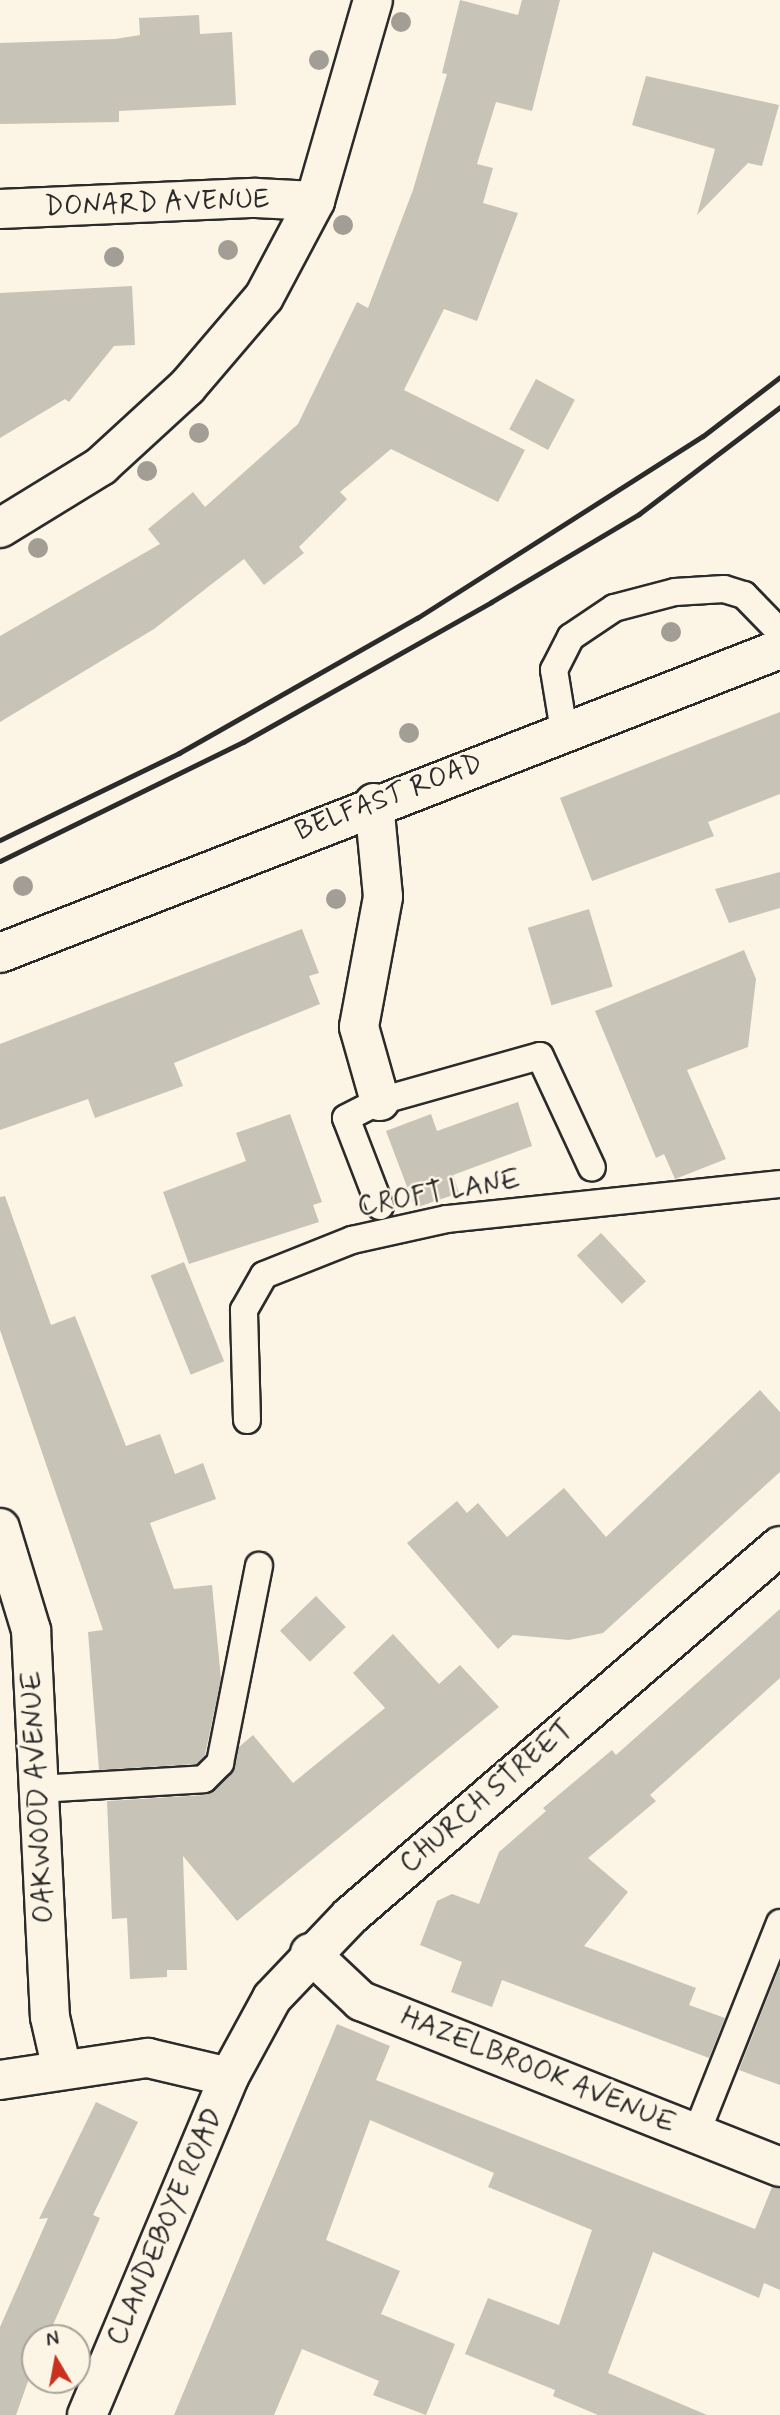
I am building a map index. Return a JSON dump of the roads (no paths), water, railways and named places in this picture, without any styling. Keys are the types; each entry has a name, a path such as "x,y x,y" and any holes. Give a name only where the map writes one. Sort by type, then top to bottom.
{"street":[{"path":"0,528 101,466 187,387 264,297 315,201 373,0"},
{"name":"DONARD AVENUE","path":"0,209 315,201"},
{"name":"BELFAST ROAD","path":"0,953 374,803 780,649"},
{"path":"374,803 383,897 359,1027 380,1101"},
{"name":"OAKWOOD AVENUE","path":"0,1528 9,1585 31,1630 50,2017 62,2070"},
{"name":"CHURCH STREET","path":"229,2077 259,2018 310,1953 780,1546"},
{"name":"HAZELBROOK AVENUE","path":"310,1953 361,2001 780,2167"},
{"path":"0,2080 148,2059 229,2077"},
{"name":"CLANDEBOYE ROAD","path":"87,2415 229,2077"}],"lane":[{"path":"564,731 554,670 571,637 614,608 675,592 724,589 744,595 780,632"},
{"path":"380,1206 346,1118 380,1101 540,1056 592,1168"},
{"name":"CROFT LANE","path":"247,1420 244,1310 264,1275 352,1240 447,1219 780,1184"},
{"path":"37,1789 204,1779 220,1763 259,1566"},
{"path":"695,2134 780,1923"}],"railway":[{"path":"0,840 179,753 417,618 703,436 780,377"},
{"path":"0,861 243,742 491,602 639,514 780,407"}]}
